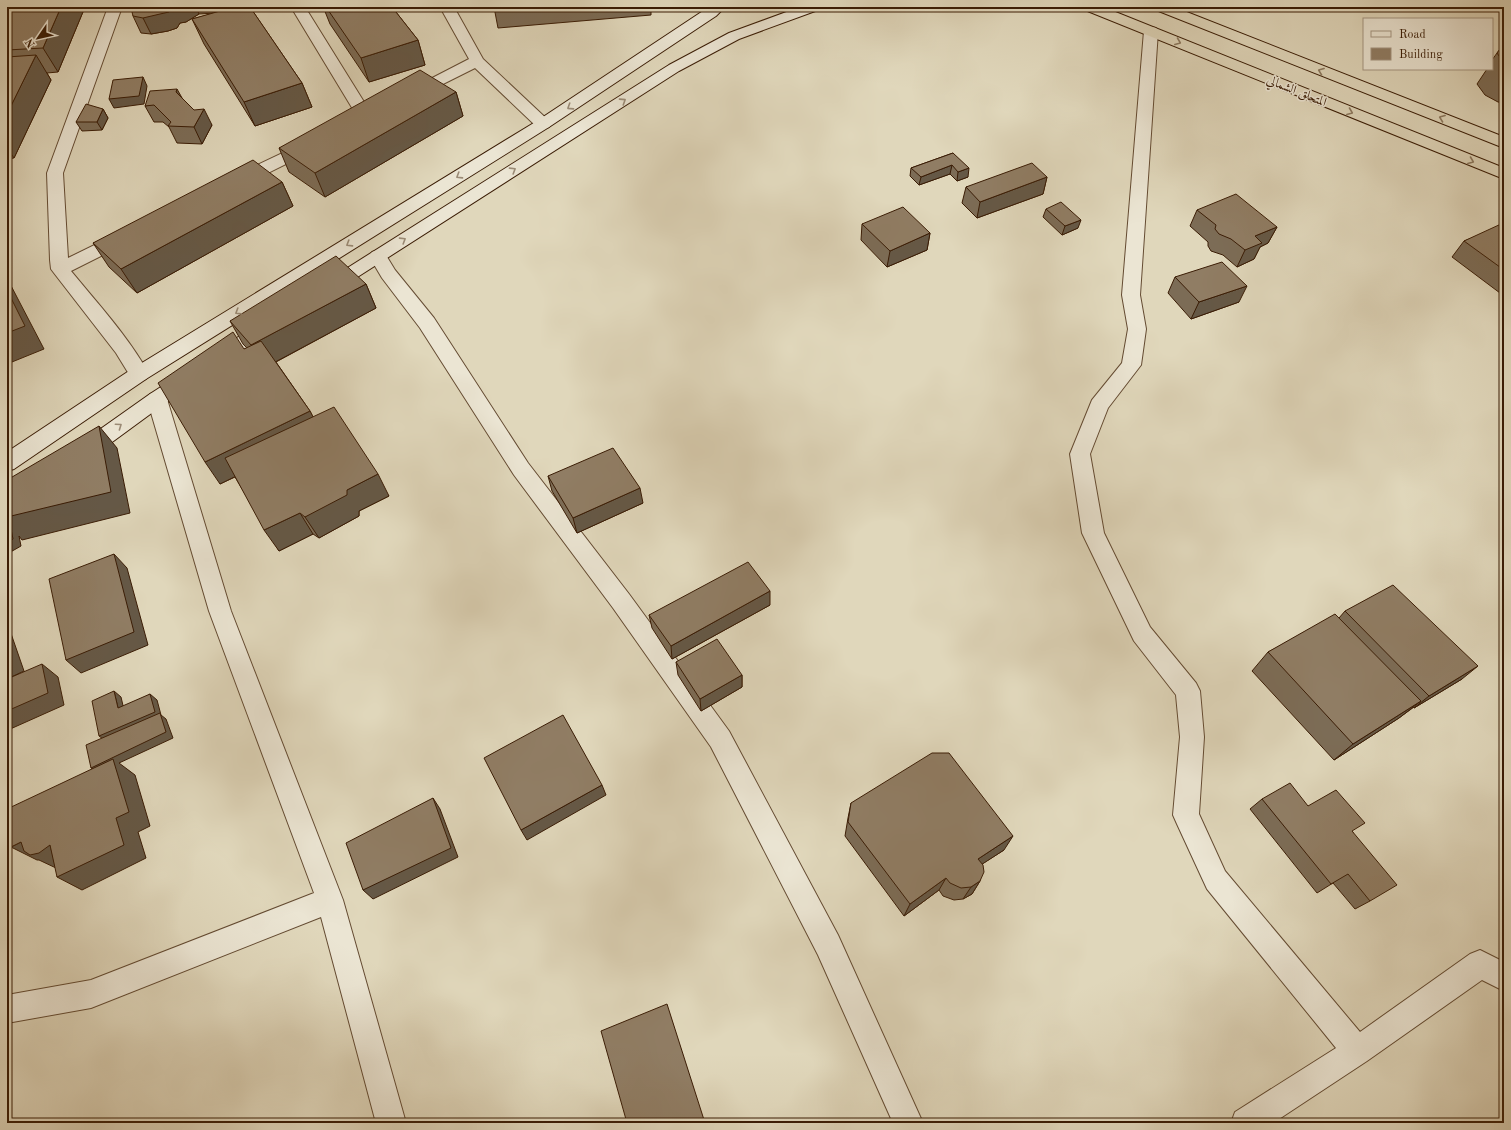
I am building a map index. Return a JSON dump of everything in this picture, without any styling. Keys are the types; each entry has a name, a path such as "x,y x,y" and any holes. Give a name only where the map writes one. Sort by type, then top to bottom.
{"highway":[{"name":"المتحلق الشمالي","path":"1090,7 1504,174"},
{"name":"المتحلق الشمالي","path":"1161,7 1504,143"}],"street":[{"path":"115,7 55,173 60,269 123,348 139,374"},
{"path":"298,7 366,118"},
{"path":"447,7 477,61 543,124"},
{"path":"7,463 139,374 543,124 655,51 718,7"},
{"path":"318,295 674,68 734,36 813,7"},
{"path":"655,51 753,18 760,18 770,22"},
{"path":"1151,31 1131,295 1137,329 1133,357 1131,364 1099,405 1080,454 1093,533 1142,634 1188,691 1192,737 1186,815 1216,880 1357,1051"},
{"path":"400,100 477,61"},
{"path":"224,188 323,139"},
{"path":"60,269 138,230"},
{"path":"378,256 388,274 427,323 521,469 621,601 720,739 828,945 908,1123"},
{"path":"66,464 157,399 278,321"},
{"path":"157,399 220,611 330,900 392,1123"},
{"path":"7,1009 91,994 330,900"},
{"path":"1246,1123 1357,1051 1480,964 1504,977"}],"building":[{"path":"9,7 61,7 43,48 7,50 7,10"},
{"path":"136,7 171,7 169,12 143,18 133,16 132,12 136,9"},
{"path":"234,7 250,7 302,83 244,102 192,19"},
{"path":"326,7 392,7 418,40 361,58"},
{"path":"1504,44 1504,63 1497,53"},
{"path":"36,55 7,114 7,57"},
{"path":"420,70 456,92 315,173 279,148"},
{"path":"143,77 139,96 109,99 113,80"},
{"path":"177,89 176,92 194,110 204,109 194,127 168,126 171,122 154,105 145,106 150,91"},
{"path":"86,104 103,109 97,122 76,122"},
{"path":"953,153 969,168 958,172 952,165 921,177 911,168"},
{"path":"253,160 282,182 121,269 93,243"},
{"path":"1032,163 1047,177 980,202 966,187"},
{"path":"1236,194 1277,227 1255,236 1262,243 1245,250 1231,239 1219,234 1215,229 1216,225 1197,210"},
{"path":"1061,202 1081,220 1065,226 1046,209"},
{"path":"903,207 930,233 890,251 862,224"},
{"path":"1501,224 1504,226 1504,270 1464,241"},
{"path":"336,256 366,284 251,345 230,321"},
{"path":"1222,262 1247,286 1199,302 1175,277"},
{"path":"7,290 25,326 7,333"},
{"path":"233,332 244,349 261,341 310,411 205,462 158,383"},
{"path":"334,407 378,474 347,490 347,495 305,517 300,513 264,530 225,458"},
{"path":"99,426 111,492 7,517 7,480"},
{"path":"613,448 640,488 573,518 548,476"},
{"path":"7,525 11,529 13,539 7,543"},
{"path":"114,554 134,632 66,660 49,579"},
{"path":"748,562 770,591 671,646 649,615"},
{"path":"1393,585 1478,666 1429,696 1345,611"},
{"path":"1335,614 1421,701 1353,744 1268,652"},
{"path":"717,639 742,675 700,699 676,662"},
{"path":"42,664 48,693 7,711 7,679"},
{"path":"114,691 118,708 150,694 155,712 99,736 92,701"},
{"path":"160,713 166,732 91,768 86,745"},
{"path":"563,715 602,785 521,830 484,758"},
{"path":"932,753 949,753 1013,836 978,859 983,865 984,872 980,881 971,887 961,888 950,883 946,878 910,904 848,822 851,803"},
{"path":"113,759 129,812 116,818 124,845 57,877 50,845 39,853 30,855 24,851 21,842 11,847 7,829 7,809"},
{"path":"1290,783 1308,806 1336,790 1365,823 1352,831 1397,885 1370,901 1348,874 1331,884 1262,799"},
{"path":"433,798 451,848 363,890 346,843"},
{"path":"667,1004 705,1123 627,1123 601,1031"}]}
